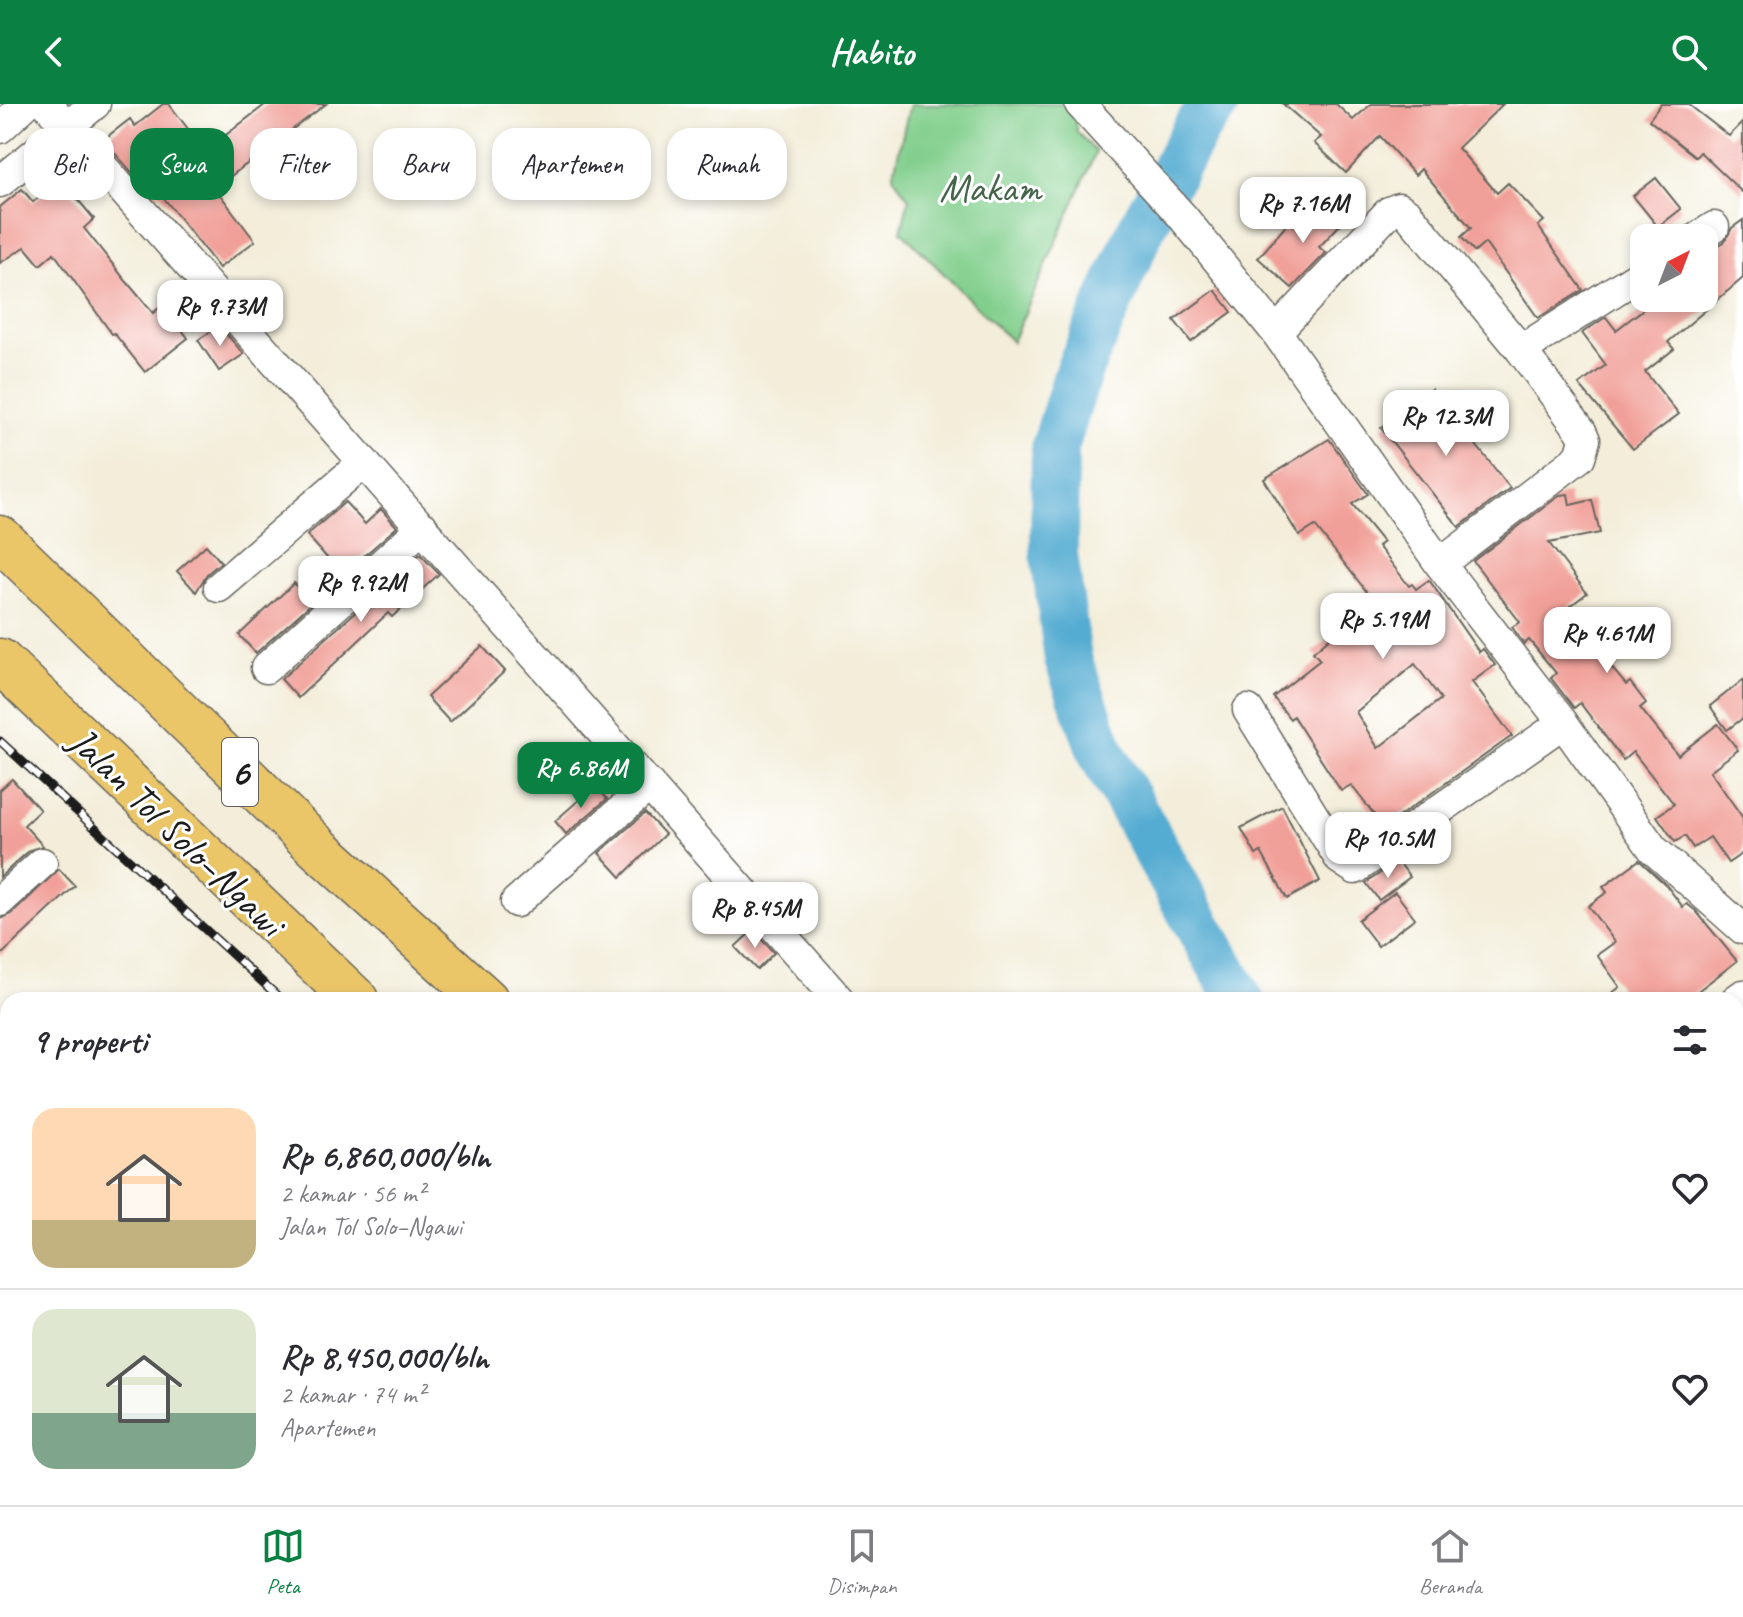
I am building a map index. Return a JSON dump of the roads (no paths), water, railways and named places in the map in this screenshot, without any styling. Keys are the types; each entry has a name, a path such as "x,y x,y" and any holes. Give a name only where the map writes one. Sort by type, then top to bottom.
{"highway":[{"name":"6","path":"0,538 316,846 477,992"},
{"name":"Jalan Tol Solo–Ngawi","path":"0,661 348,992"}],"street":[{"path":"0,128 26,104"},
{"path":"0,182 58,115 95,104"},
{"path":"1080,104 1182,216 1276,332 1440,564 1563,723 1653,849 1743,929"},
{"path":"58,115 246,332 423,527 832,992"},
{"path":"1276,332 1389,212 1399,208 1408,214 1521,350 1581,431 1584,447 1580,457 1440,564"},
{"path":"1521,350 1630,281"},
{"path":"219,587 364,462"},
{"path":"266,668 423,527"},
{"path":"1248,710 1340,859 1355,869 1563,723"},
{"path":"516,902 650,785"},
{"path":"0,901 42,863"}],"waterway":[{"path":"1215,104 1197,127 1141,229 1079,370 1055,447 1054,554 1068,659 1102,754 1236,992"}],"railway":[{"path":"0,741 273,992"}],"park label":[{"name":"Makam","path":"990,187"}]}
